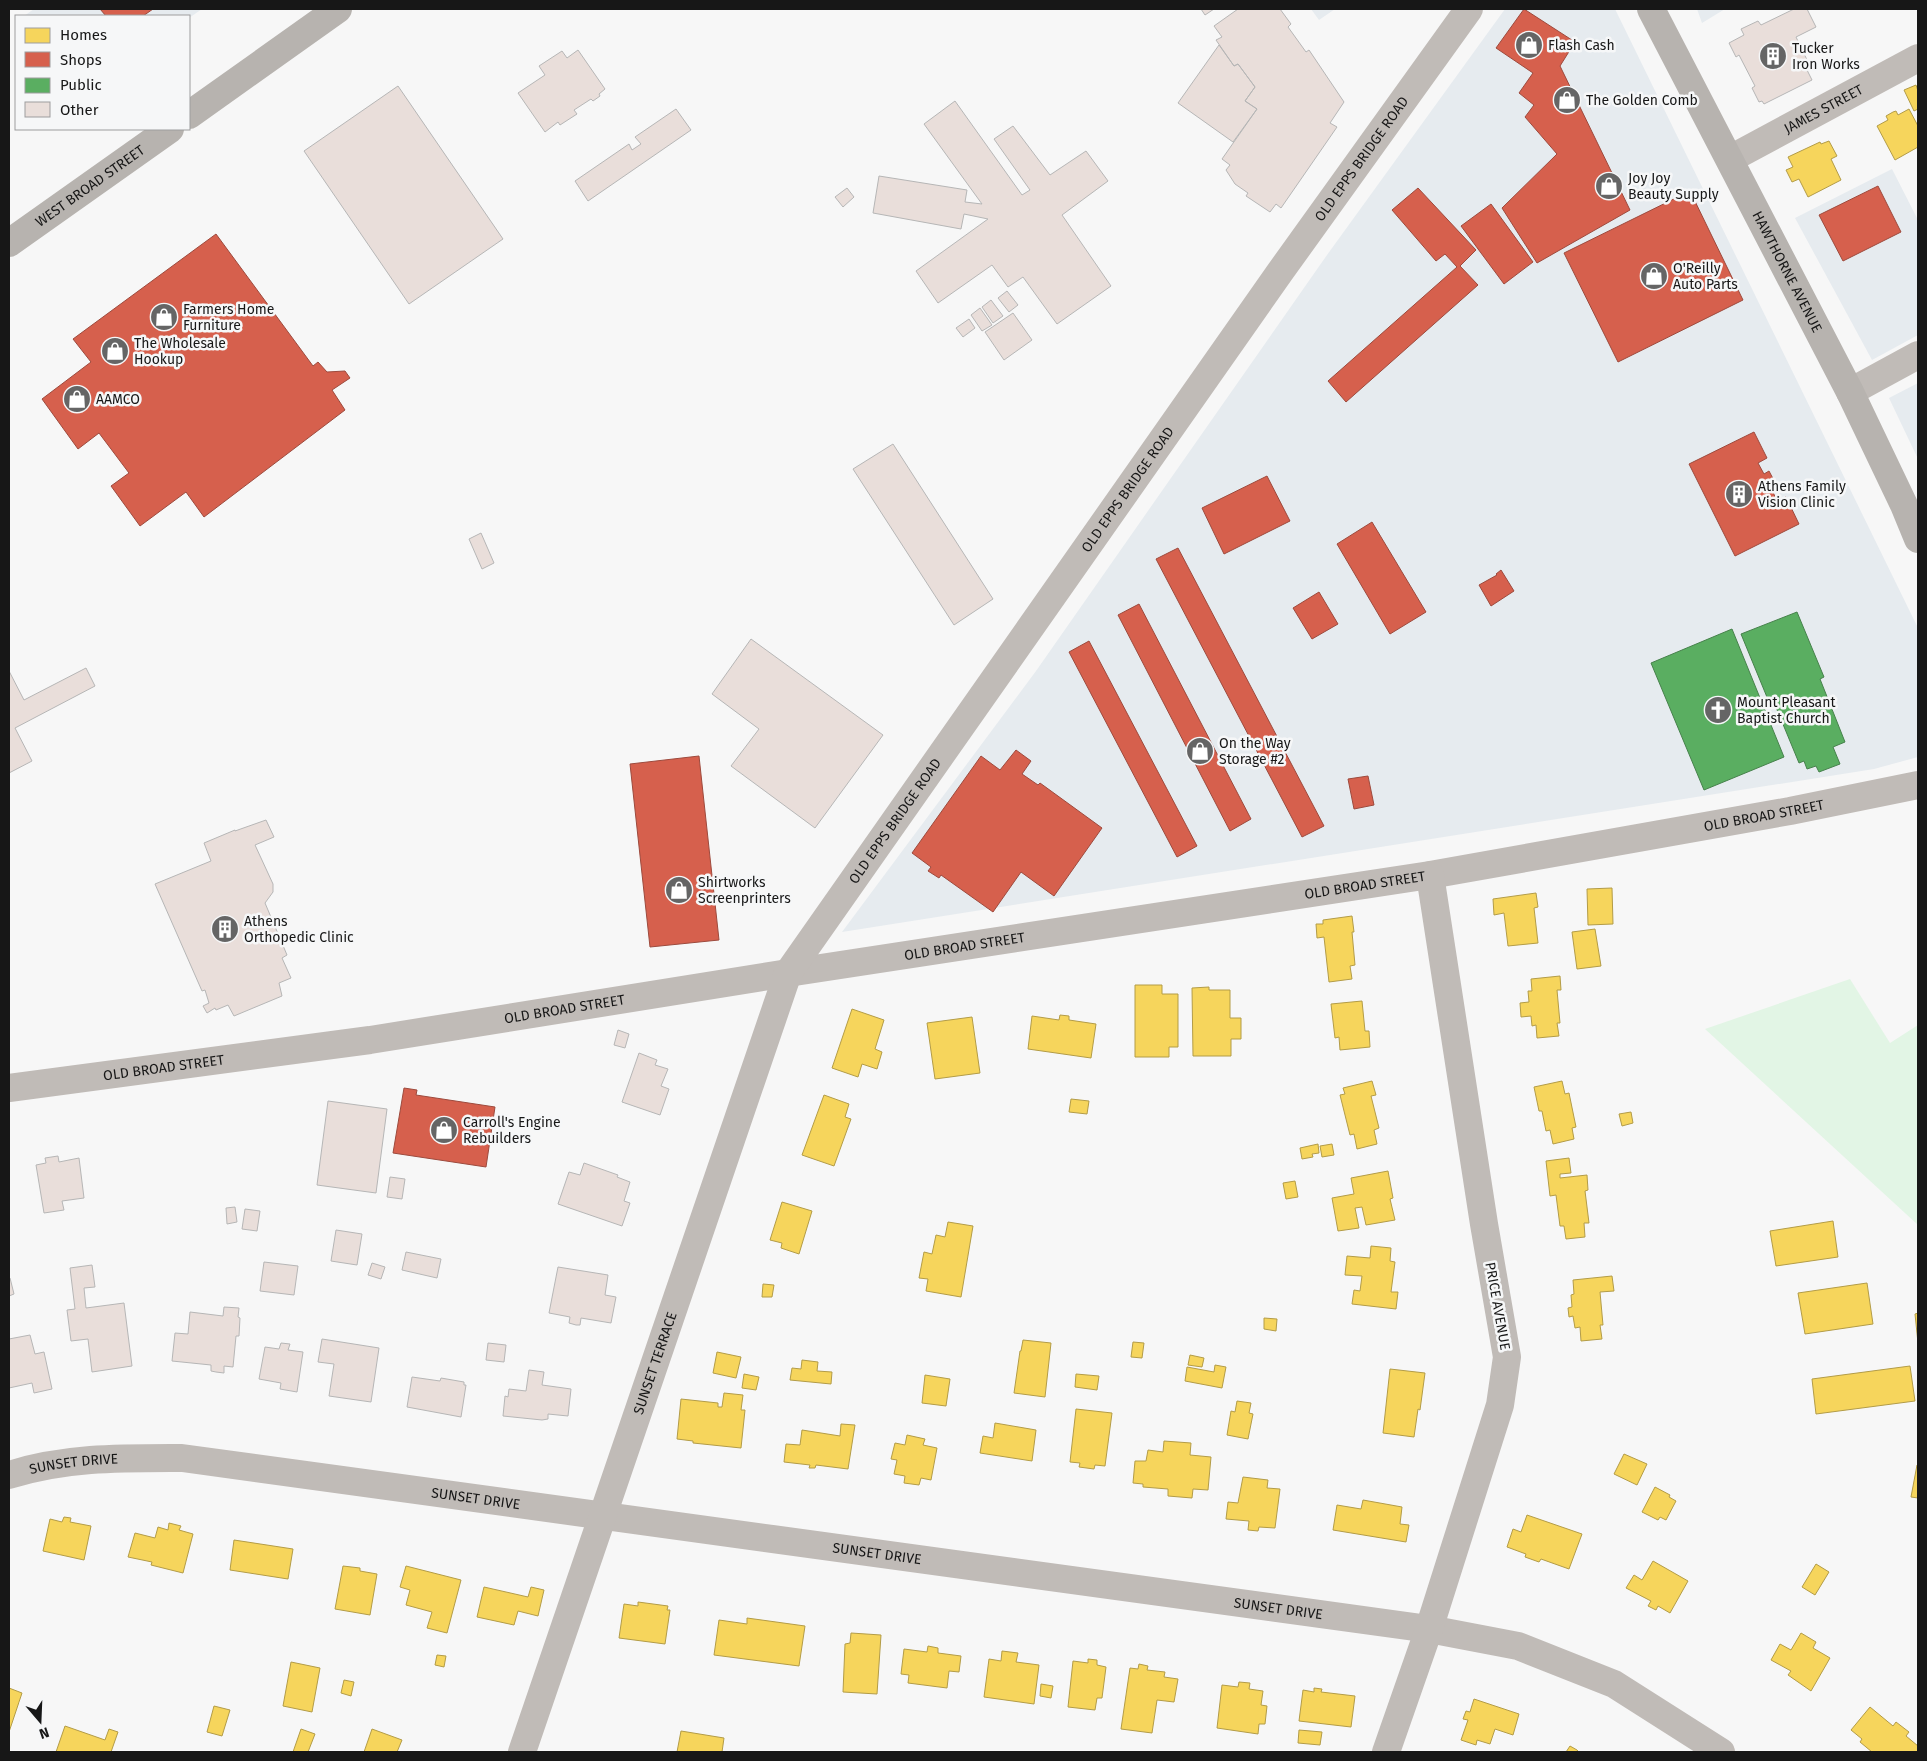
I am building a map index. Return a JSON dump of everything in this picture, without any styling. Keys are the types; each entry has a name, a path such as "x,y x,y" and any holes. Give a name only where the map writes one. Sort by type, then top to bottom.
{"main road":[{"path":"190,114 338,9"},
{"name":"HAWTHORNE AVENUE","path":"1651,9 1850,392 1904,505 1918,539"},
{"name":"WEST BROAD STREET","path":"9,243 169,130"}],"street":[{"name":"OLD EPPS BRIDGE ROAD","path":"788,973 1280,272 1469,9"},
{"name":"JAMES STREET","path":"1730,159 1918,58"},
{"path":"1850,392 1918,355"},
{"name":"OLD BROAD STREET","path":"9,1088 370,1040 788,973 1430,875 1790,812 1918,784"},
{"name":"PRICE AVENUE","path":"1386,1752 1429,1629 1500,1405 1507,1357 1484,1224 1430,875"},
{"name":"SUNSET TERRACE","path":"522,1752 788,973"},
{"name":"SUNSET DRIVE","path":"9,1475 38,1466 113,1457 182,1458 1429,1629 1518,1646 1614,1684 1720,1752"}],"shaded area":[{"path":"34,9 202,9 190,17 190,15 25,15"},
{"path":"1311,9 1335,9 1319,20"},
{"path":"1505,9 1615,9 1918,628 1918,757 1874,769 842,932 1036,671 1327,255"},
{"path":"1697,9 1725,9 1702,23"},
{"path":"1892,169 1918,220 1918,335 1872,360 1795,218"},
{"path":"1918,383 1918,459 1889,398"}],"green space":[{"path":"1850,979 1890,1043 1918,1025 1918,1225 1705,1029"}],"building: Homes":[{"path":"1916,85 1918,109 1914,111 1904,90"},
{"path":"1909,109 1918,126 1918,147 1895,160 1877,126 1888,120 1886,116 1893,112 1896,111 1898,115"},
{"path":"1829,141 1837,156 1831,159 1841,180 1808,197 1799,179 1792,182 1786,170 1793,167 1788,157 1820,142 1821,144"},
{"path":"1612,888 1613,924 1588,925 1587,889"},
{"path":"1536,893 1538,907 1534,908 1538,943 1508,946 1504,913 1494,915 1493,899"},
{"path":"1352,916 1355,965 1350,966 1352,979 1329,982 1324,937 1317,938 1316,924 1323,924 1323,920"},
{"path":"1595,929 1601,966 1577,969 1572,932"},
{"path":"1560,976 1561,990 1557,990 1560,1023 1557,1023 1559,1036 1537,1038 1536,1025 1532,1026 1531,1016 1521,1017 1520,1003 1529,1002 1528,991 1532,991 1531,979"},
{"path":"1135,985 1162,985 1162,994 1178,994 1178,1047 1169,1047 1169,1057 1135,1057"},
{"path":"1209,987 1209,990 1230,990 1230,1018 1241,1018 1241,1039 1231,1039 1231,1056 1193,1056 1192,988"},
{"path":"1362,1001 1365,1031 1369,1031 1370,1047 1340,1050 1339,1037 1335,1038 1331,1004"},
{"path":"852,1009 884,1020 875,1049 882,1052 877,1069 862,1064 858,1077 832,1068"},
{"path":"1060,1015 1069,1016 1069,1020 1096,1024 1091,1058 1028,1049 1032,1016 1059,1020"},
{"path":"972,1017 980,1073 935,1079 927,1023"},
{"path":"1372,1081 1376,1095 1371,1096 1379,1128 1374,1130 1377,1144 1357,1149 1354,1134 1350,1135 1340,1095 1345,1094 1343,1088"},
{"path":"1562,1081 1565,1094 1569,1093 1576,1127 1572,1128 1574,1139 1553,1144 1550,1130 1546,1131 1542,1111 1539,1111 1534,1087"},
{"path":"824,1095 849,1104 845,1117 851,1119 834,1166 802,1155"},
{"path":"1071,1099 1089,1101 1087,1114 1069,1112"},
{"path":"1631,1112 1633,1123 1622,1126 1619,1114"},
{"path":"1318,1144 1319,1153 1312,1154 1313,1157 1302,1159 1300,1148"},
{"path":"1332,1144 1334,1155 1322,1157 1320,1146"},
{"path":"1569,1158 1571,1173 1560,1174 1560,1178 1587,1175 1588,1190 1585,1191 1589,1223 1584,1223 1585,1237 1566,1239 1564,1226 1560,1226 1556,1195 1550,1196 1546,1161"},
{"path":"1388,1171 1393,1198 1390,1199 1395,1220 1366,1225 1362,1207 1355,1208 1359,1228 1338,1231 1332,1198 1354,1194 1351,1178"},
{"path":"1295,1181 1298,1197 1286,1199 1283,1183"},
{"path":"782,1202 812,1211 799,1254 781,1248 782,1243 770,1240"},
{"path":"1833,1221 1838,1257 1776,1266 1770,1231"},
{"path":"948,1222 973,1226 961,1297 926,1291 928,1279 919,1278 924,1252 932,1254 936,1235 945,1237"},
{"path":"1371,1246 1391,1248 1390,1261 1395,1262 1391,1292 1398,1292 1396,1309 1352,1304 1354,1290 1360,1291 1362,1276 1345,1275 1347,1256 1370,1258"},
{"path":"1612,1276 1614,1291 1600,1292 1603,1325 1600,1325 1602,1339 1581,1341 1580,1327 1575,1328 1573,1316 1569,1317 1568,1308 1572,1307 1571,1295 1574,1294 1573,1280"},
{"path":"1867,1283 1873,1324 1805,1334 1798,1293"},
{"path":"763,1284 774,1285 772,1297 762,1297"},
{"path":"1918,1313 1918,1343 1915,1314"},
{"path":"1264,1318 1277,1319 1276,1331 1264,1329"},
{"path":"1023,1340 1051,1343 1045,1397 1014,1393"},
{"path":"1133,1342 1144,1343 1142,1358 1131,1357"},
{"path":"717,1352 741,1357 736,1378 713,1373"},
{"path":"1190,1355 1204,1358 1202,1367 1188,1365"},
{"path":"802,1360 818,1362 817,1371 832,1372 831,1384 790,1380 792,1368 801,1369"},
{"path":"1215,1365 1226,1367 1222,1388 1185,1381 1187,1367 1214,1372"},
{"path":"1910,1366 1915,1401 1816,1414 1812,1379"},
{"path":"1390,1369 1425,1373 1414,1437 1383,1433"},
{"path":"744,1374 759,1377 756,1390 742,1388"},
{"path":"1076,1374 1099,1376 1097,1390 1075,1387"},
{"path":"925,1375 950,1379 946,1406 922,1403"},
{"path":"724,1393 743,1395 741,1410 745,1410 741,1448 693,1443 693,1441 677,1439 681,1399 718,1403 718,1407 722,1407"},
{"path":"1237,1401 1251,1403 1249,1413 1253,1414 1248,1439 1227,1435 1231,1411 1235,1412"},
{"path":"1076,1409 1112,1413 1105,1466 1095,1465 1094,1469 1079,1467 1080,1463 1070,1462"},
{"path":"995,1423 1036,1430 1032,1461 980,1453 983,1436 993,1438"},
{"path":"841,1424 855,1425 848,1469 816,1465 815,1468 809,1468 810,1465 784,1462 786,1444 800,1445 802,1430 840,1436"},
{"path":"907,1435 925,1439 923,1445 937,1448 931,1480 921,1478 919,1485 904,1483 905,1476 894,1474 897,1460 891,1459 895,1443 905,1445"},
{"path":"1164,1441 1191,1443 1190,1455 1211,1457 1208,1490 1193,1489 1192,1498 1168,1496 1168,1489 1143,1487 1143,1484 1133,1483 1135,1461 1146,1461 1148,1450 1163,1452"},
{"path":"1624,1454 1647,1464 1637,1485 1614,1474"},
{"path":"1918,1465 1918,1498 1911,1497"},
{"path":"1243,1477 1268,1480 1267,1488 1280,1489 1275,1528 1259,1527 1258,1531 1248,1530 1249,1521 1226,1519 1228,1502 1238,1503"},
{"path":"1655,1487 1670,1495 1669,1497 1676,1501 1666,1520 1660,1517 1658,1520 1642,1512"},
{"path":"1363,1500 1402,1507 1400,1524 1409,1525 1406,1542 1333,1530 1337,1505 1361,1509"},
{"path":"1527,1515 1582,1534 1569,1569 1541,1559 1539,1562 1525,1557 1526,1554 1507,1547 1513,1529 1521,1532"},
{"path":"64,1517 71,1518 70,1522 91,1526 84,1560 43,1551 50,1519 62,1522"},
{"path":"169,1523 181,1526 179,1530 193,1534 183,1573 151,1565 152,1562 128,1557 135,1533 155,1538 158,1527 168,1530"},
{"path":"234,1540 293,1549 288,1579 230,1570"},
{"path":"1653,1561 1688,1581 1670,1613 1658,1606 1656,1610 1648,1606 1651,1601 1626,1588 1634,1575 1642,1580"},
{"path":"1816,1564 1829,1572 1815,1595 1802,1587"},
{"path":"343,1566 360,1568 360,1571 377,1574 370,1615 335,1609"},
{"path":"406,1566 461,1580 447,1633 427,1628 432,1612 406,1605 410,1590 400,1587"},
{"path":"484,1587 528,1597 531,1587 544,1590 538,1616 518,1611 514,1625 477,1617"},
{"path":"638,1602 668,1606 667,1610 670,1610 665,1644 619,1638 624,1604 638,1606"},
{"path":"747,1618 805,1626 799,1666 714,1655 719,1620 747,1624"},
{"path":"851,1633 881,1635 877,1694 843,1692 845,1644 850,1643"},
{"path":"1801,1633 1816,1642 1813,1648 1830,1658 1811,1691 1788,1675 1791,1671 1771,1660 1780,1644 1791,1650"},
{"path":"928,1646 938,1648 938,1653 961,1656 959,1672 949,1671 947,1688 908,1683 909,1675 901,1674 904,1649 927,1652"},
{"path":"1002,1651 1018,1653 1016,1662 1039,1665 1034,1704 984,1697 989,1659 1001,1661"},
{"path":"437,1655 446,1656 444,1667 435,1665"},
{"path":"1088,1659 1097,1660 1097,1665 1106,1667 1102,1698 1097,1698 1095,1710 1068,1707 1073,1661 1088,1663"},
{"path":"291,1662 320,1668 312,1712 283,1706"},
{"path":"1139,1664 1148,1666 1147,1670 1165,1672 1164,1677 1178,1679 1174,1702 1157,1700 1152,1733 1121,1729 1130,1668 1138,1669"},
{"path":"344,1680 354,1682 351,1696 341,1693"},
{"path":"1239,1682 1250,1683 1249,1689 1263,1691 1261,1705 1267,1706 1265,1724 1259,1724 1258,1734 1217,1728 1222,1685 1238,1687"},
{"path":"1041,1684 1053,1686 1051,1698 1040,1696"},
{"path":"9,1688 22,1693 9,1732"},
{"path":"1314,1688 1322,1689 1321,1692 1355,1696 1351,1727 1299,1721 1303,1690 1314,1692"},
{"path":"1474,1699 1519,1714 1513,1735 1495,1729 1490,1744 1477,1740 1476,1745 1461,1740 1468,1720 1463,1719 1466,1711 1470,1712"},
{"path":"214,1706 230,1710 222,1736 207,1732"},
{"path":"1870,1707 1893,1726 1896,1722 1909,1732 1906,1736 1918,1746 1918,1752 1872,1752 1860,1742 1862,1739 1851,1730"},
{"path":"65,1726 105,1740 109,1729 118,1732 111,1752 56,1752"},
{"path":"301,1729 315,1734 308,1752 293,1752"},
{"path":"372,1729 402,1740 397,1752 364,1752"},
{"path":"1299,1730 1322,1732 1320,1745 1298,1743"},
{"path":"681,1731 724,1738 722,1752 677,1752"},
{"path":"1570,1746 1577,1750 1579,1752 1566,1752"}],"building: Shops":[{"path":"100,9 153,9 144,15 105,15"},
{"path":"1524,9 1575,42 1560,66 1630,210 1537,263 1502,208 1557,154 1525,117 1534,105 1519,93 1533,73 1496,48"},
{"path":"1878,186 1901,232 1843,261 1819,215"},
{"path":"1418,188 1476,250 1460,266 1478,285 1346,402 1328,381 1457,267 1445,254 1436,261 1392,210"},
{"name":"O'Reilly Auto Parts","path":"1690,191 1743,300 1618,362 1564,253"},
{"path":"1491,204 1533,262 1504,284 1461,226"},
{"path":"216,234 313,366 318,362 327,372 345,371 350,378 332,390 345,410 204,517 186,492 140,526 111,486 129,473 99,433 78,449 42,399 91,362 73,339"},
{"name":"Athens Family Vision Clinic","path":"1754,432 1767,458 1758,463 1764,474 1769,471 1778,488 1772,490 1777,501 1786,497 1799,524 1735,556 1689,464"},
{"path":"1267,476 1290,521 1224,554 1202,508"},
{"path":"1372,522 1426,612 1390,634 1337,544"},
{"path":"1178,548 1324,826 1302,837 1156,559"},
{"path":"1501,570 1514,591 1491,606 1479,585 1497,575"},
{"path":"1319,592 1338,624 1312,639 1293,608"},
{"path":"1139,604 1251,819 1230,831 1118,615"},
{"path":"1089,641 1197,846 1177,857 1069,652"},
{"path":"1016,750 1031,761 1022,774 1038,785 1040,783 1102,828 1054,896 1021,872 993,912 941,875 939,878 928,871 931,867 912,853 981,756 1000,770"},
{"name":"Shirtworks Screenprinters","path":"699,756 719,940 650,947 630,764"},
{"path":"1368,776 1374,805 1354,809 1348,779"},
{"name":"Carroll's Engine Rebuilders","path":"404,1088 417,1090 416,1095 495,1107 486,1167 393,1153"}],"building: Public":[{"path":"1797,612 1824,677 1820,679 1845,742 1833,747 1840,764 1819,772 1816,766 1807,769 1804,761 1799,763 1773,700 1769,702 1741,634"},
{"name":"Mount Pleasant Baptist Church","path":"1732,629 1784,757 1704,790 1651,663"}],"building: Other":[{"path":"1201,9 1214,9 1205,15"},
{"path":"1238,9 1280,9 1291,24 1288,27 1306,52 1309,50 1344,102 1330,123 1337,127 1281,208 1276,204 1270,212 1246,196 1248,193 1235,184 1226,170 1230,165 1222,159 1257,109 1245,101 1255,87 1238,64 1234,66 1216,40 1222,37 1214,26"},
{"name":"Tucker Iron Works","path":"1794,9 1807,9 1816,27 1796,37 1809,64 1805,66 1812,80 1764,104 1762,101 1759,102 1752,88 1755,86 1739,55 1736,57 1729,43 1744,35 1741,29 1758,21 1761,25"},
{"path":"1219,45 1234,66 1238,64 1255,87 1245,101 1257,109 1233,142 1178,103"},
{"path":"578,50 605,89 593,101 591,99 574,110 577,114 560,125 558,122 545,132 518,93 545,75 539,66 562,51 567,58"},
{"path":"398,86 503,239 409,304 304,151"},
{"path":"955,101 1022,195 1030,190 994,139 1013,126 1050,175 1086,151 1108,181 1062,215 1111,286 1057,324 1023,277 1008,287 992,265 938,303 916,271 988,219 964,214 961,229 873,213 879,176 967,190 965,202 982,204 924,124"},
{"path":"676,109 691,130 588,201 575,181 629,144 632,150 641,144 635,137"},
{"path":"847,188 854,197 843,207 835,197"},
{"path":"1007,291 1018,305 1009,312 998,298"},
{"path":"991,300 1003,316 993,323 982,307"},
{"path":"980,308 992,325 982,331 971,315"},
{"path":"1013,313 1032,340 1004,360 985,332"},
{"path":"969,319 975,328 963,337 956,328"},
{"path":"893,444 993,599 954,625 853,469"},
{"path":"481,533 494,563 482,569 469,539"},
{"path":"751,639 883,735 815,828 731,766 759,729 712,694"},
{"path":"86,668 95,686 15,728 32,761 9,773 9,671 24,700"},
{"name":"Athens Orthopedic Clinic","path":"266,820 274,837 255,845 273,884 273,892 265,903 287,955 282,958 291,978 279,983 282,996 234,1016 228,1005 216,1010 215,1008 207,1013 203,1006 209,1003 205,990 202,991 155,884 211,861 204,843"},
{"path":"618,1030 629,1034 625,1048 614,1045"},
{"path":"639,1053 657,1060 655,1065 668,1069 661,1086 669,1089 660,1115 622,1102"},
{"path":"328,1101 387,1109 376,1193 317,1185"},
{"path":"58,1156 59,1162 79,1158 84,1198 62,1201 64,1210 44,1213 36,1165 46,1163 45,1158"},
{"path":"584,1163 618,1175 617,1177 630,1182 624,1201 630,1203 622,1226 558,1204 569,1172 580,1175"},
{"path":"390,1177 405,1179 402,1199 387,1197"},
{"path":"235,1207 237,1222 227,1224 226,1208"},
{"path":"245,1209 260,1211 257,1231 242,1229"},
{"path":"336,1230 362,1234 357,1265 331,1261"},
{"path":"406,1252 441,1259 437,1278 402,1270"},
{"path":"264,1262 298,1266 294,1295 260,1291"},
{"path":"372,1263 385,1267 381,1279 368,1275"},
{"path":"92,1265 95,1287 84,1288 86,1308 124,1303 132,1366 92,1372 88,1339 71,1341 67,1310 75,1309 70,1268"},
{"path":"558,1267 608,1275 605,1295 616,1297 611,1323 581,1318 580,1325 576,1325 569,1323 570,1317 549,1313"},
{"path":"9,1279 14,1294 9,1296"},
{"path":"224,1307 239,1308 239,1336 236,1336 233,1367 224,1366 224,1373 211,1371 211,1365 172,1361 175,1333 188,1334 190,1312 223,1316"},
{"path":"30,1335 35,1354 44,1352 52,1389 34,1393 32,1383 9,1388 9,1339"},
{"path":"322,1339 379,1348 371,1402 329,1396 334,1364 318,1362"},
{"path":"281,1343 290,1344 288,1350 303,1352 297,1392 280,1389 281,1383 259,1379 265,1347 279,1349"},
{"path":"488,1343 506,1345 504,1362 486,1360"},
{"path":"529,1370 544,1372 542,1385 571,1389 568,1416 548,1414 548,1419 542,1420 503,1416 505,1396 508,1397 509,1389 526,1391"},
{"path":"412,1377 440,1381 441,1378 464,1382 464,1385 466,1385 461,1417 407,1407"}],"place":[{"name":"Flash Cash","path":"1529,45"},
{"name":"Tucker Iron Works","path":"1773,56"},
{"name":"The Golden Comb","path":"1567,100"},
{"name":"Joy Joy Beauty Supply","path":"1609,186"},
{"name":"O'Reilly Auto Parts","path":"1654,276"},
{"name":"Farmers Home Furniture","path":"164,317"},
{"name":"The Wholesale Hookup","path":"115,351"},
{"name":"AAMCO","path":"77,399"},
{"name":"Athens Family Vision Clinic","path":"1739,494"},
{"name":"Mount Pleasant Baptist Church","path":"1718,710"},
{"name":"On the Way Storage #2","path":"1200,751"},
{"name":"Shirtworks Screenprinters","path":"679,890"},
{"name":"Athens Orthopedic Clinic","path":"225,929"},
{"name":"Carroll's Engine Rebuilders","path":"444,1130"}]}
